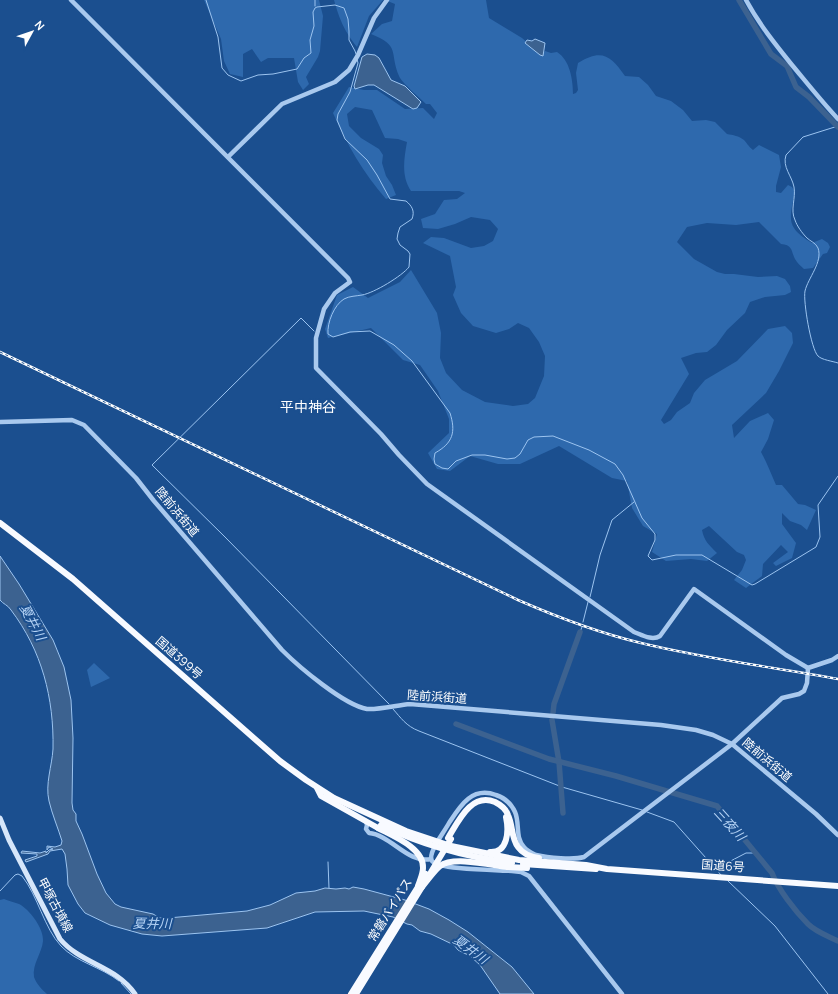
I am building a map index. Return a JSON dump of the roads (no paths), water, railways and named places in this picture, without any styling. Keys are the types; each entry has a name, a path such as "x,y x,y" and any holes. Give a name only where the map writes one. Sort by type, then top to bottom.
{"highway":[{"name":"国道399号","path":"0,523 70,578 279,759 316,786 346,805 436,844"},
{"path":"316,786 321,796 413,848 420,856 423,867 420,887"},
{"path":"450,838 468,808 480,801 491,801 501,806 507,812 516,844 526,854 538,858 588,863 607,868"},
{"path":"450,838 466,815 478,806 492,805 499,809 506,817 506,842 504,848 500,851 491,852 451,846"},
{"name":"常磐バイパス","path":"356,994 450,838"},
{"name":"国道6号","path":"436,844 518,860 838,886"},
{"name":"国道6号","path":"436,844 484,858 533,866 588,869 607,868"},
{"path":"420,887 436,870 449,862 546,869 571,868"},
{"name":"常磐バイパス","path":"351,994 420,887"}],"main road":[{"name":"甲塚古墳線","path":"0,818 60,939 66,946 75,952 121,978 135,994"}],"street":[{"path":"71,0 348,278 350,282 335,293 324,309 316,338 316,368 381,434 427,484 634,632 651,638 657,638 665,631 694,589 786,655 808,668 832,660 838,656"},
{"path":"228,157 282,104 335,82 349,70 358,55 374,18 387,0"},
{"path":"746,0 774,43 838,119"},
{"name":"陸前浜街道","path":"0,422 72,420 84,425 136,478 282,650 298,665 351,703 362,708 370,709 410,704 661,725 696,730 713,735 732,744 838,835"},
{"path":"432,859 436,844 461,804 480,793 491,793 503,798 513,807 517,815 521,844 529,852 536,855 579,858 584,857 732,744 782,698 799,694 804,691 807,683 808,668"},
{"path":"368,823 366,829 369,833 379,834 411,855 426,860 432,859"},
{"path":"432,859 435,863 446,866 467,869 521,872 529,876 622,994"}],"water":[{"path":"535,39 545,43 543,56 525,43 527,40 532,41"},
{"path":"367,54 375,55 379,58 391,80 405,86 421,102 417,108 413,109 374,85 368,85 355,89 354,86 362,57"},
{"name":"夏井川","path":"0,556 53,640 64,667 71,700 73,738 73,810 76,814 76,821 97,874 106,893 115,904 121,907 153,914 160,918 168,918 247,911 270,905 296,893 315,891 325,888 349,889 353,887 364,889 405,900 429,909 449,920 468,932 512,967 534,994 500,994 480,965 470,956 458,950 454,945 431,934 420,931 412,925 393,917 364,911 315,912 267,928 162,936 142,934 110,925 85,913 78,904 68,885 65,854 62,849 50,851 48,854 26,862 25,860 37,856 37,854 21,853 22,851 40,853 46,851 46,853 53,849 49,847 47,850 47,846 55,847 61,845 62,841 48,795 48,782 53,749 53,730 48,693 44,676 31,642 10,608 0,600"}],"waterway":[{"path":"206,0 218,37 222,68 228,75 241,81 258,75 273,74 297,69 304,58 311,53 310,40 314,26 313,12 317,7 335,5 344,8 348,19 349,40 356,54"},
{"path":"315,0 315,6"},
{"path":"739,0 771,54 787,66 796,87 809,97 838,127"},
{"path":"357,59 358,63 350,92 338,114 337,120 345,139 367,160 390,199 406,201 412,209 412,219 400,227 397,239 400,245 410,254 409,267 400,275 380,288 367,294 346,298 340,302 332,315 328,334 333,337 350,332 370,331 394,345 412,361 450,413 452,420 452,436 446,445 435,453 435,464 442,468 448,469 456,461 472,455 485,455 507,459 515,458 520,454 528,440 534,437 553,436 589,450 615,464 623,475 642,518 655,534 655,540 648,556 652,560 676,555 702,555 752,585 816,547 820,537 818,505 838,476"},
{"path":"838,126 803,137 786,155 785,159 785,164 794,187 793,208 797,225 807,238 817,246 819,253 817,264 805,291 805,304 810,335 815,352 818,356 838,363"},
{"path":"314,331 301,318 152,465 389,704"},
{"path":"590,597 600,555 612,520 634,502"},
{"path":"583,622 588,602"},
{"name":"三夜川","path":"580,632 582,627"},
{"name":"三夜川","path":"553,713 554,704 580,632"},
{"path":"393,709 401,719 414,729 562,787 642,810"},
{"name":"三夜川","path":"552,720 559,762 563,813"},
{"name":"三夜川","path":"456,724 549,759 616,776 717,806 772,873 783,893 803,919 822,934 838,941"},
{"path":"647,812 674,822 714,867 721,866 746,853 755,853"},
{"path":"328,862 329,888"},
{"path":"714,867 721,875"},
{"path":"0,891 15,875 18,874 22,876 28,884 55,939 61,946 67,952 119,981"},
{"path":"728,881 775,926 828,994"},
{"path":"121,983 131,994"}],"railway":[{"path":"0,352 518,600 563,618 610,634 665,649 838,679"}],"district":[{"name":"平中神谷","path":"308,407"}]}
